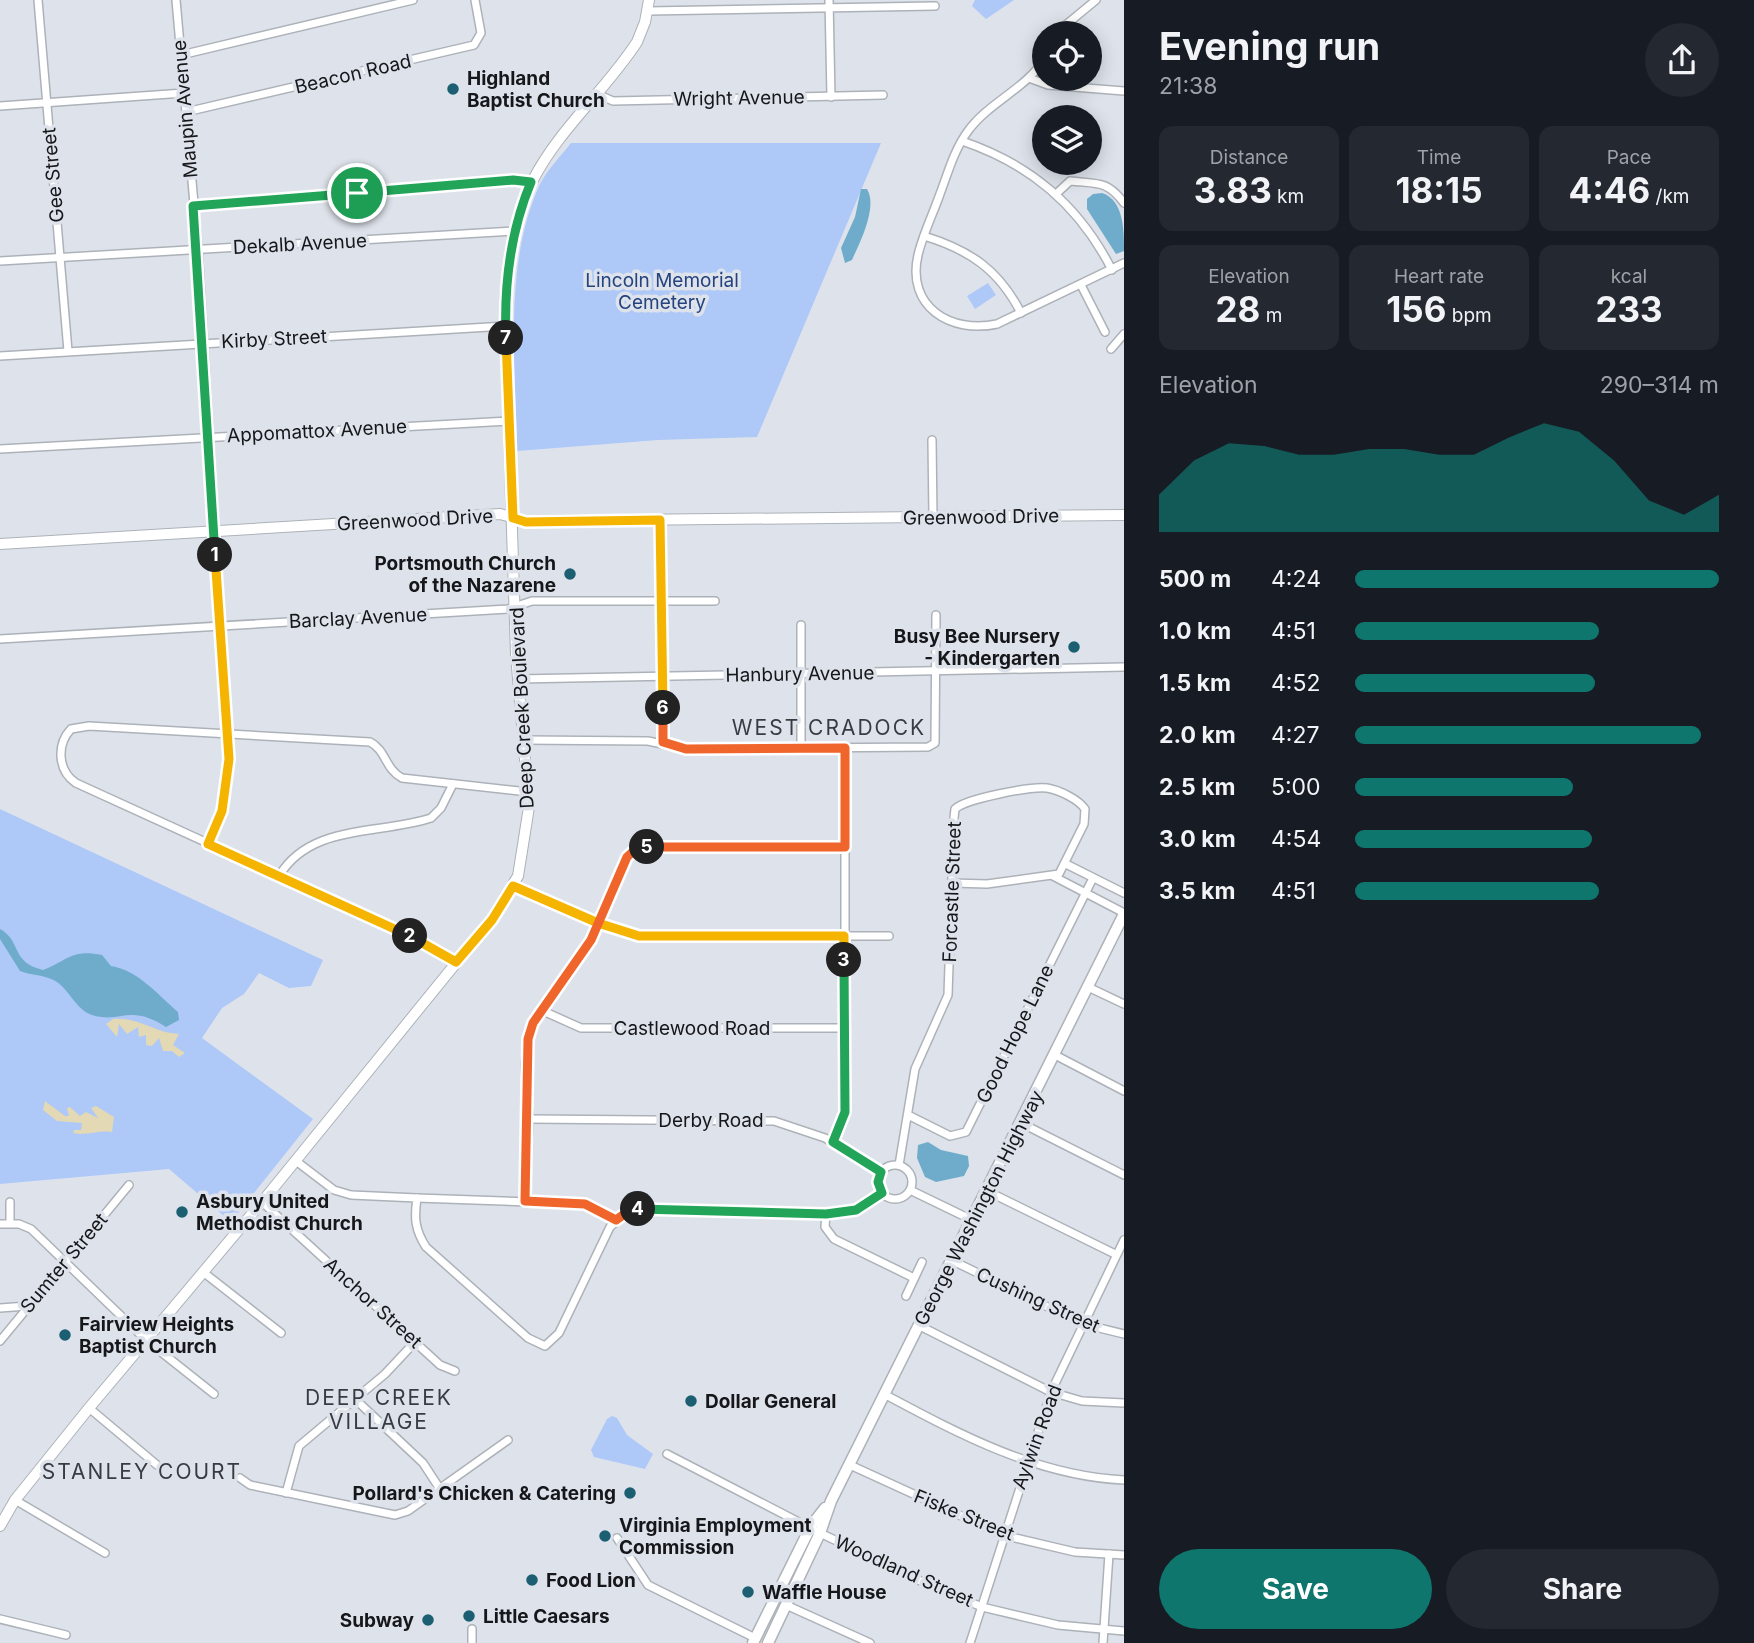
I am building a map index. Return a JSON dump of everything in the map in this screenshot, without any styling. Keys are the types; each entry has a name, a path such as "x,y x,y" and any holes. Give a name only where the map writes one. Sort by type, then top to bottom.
{"main road":[{"name":"George Washington Highway","path":"754,1641 850,1465 1124,914"},
{"name":"George Washington Highway","path":"768,1643 816,1530"}],"street":[{"name":"Gee Street","path":"38,0 68,351"},
{"name":"Maupin Avenue","path":"177,0 198,249 229,759 226,795 217,828 208,844"},
{"path":"181,55 414,0"},
{"name":"Beacon Road","path":"186,112 474,45 481,33 475,0"},
{"path":"1071,21 1096,0"},
{"path":"830,4 831,97"},
{"path":"649,6 935,6"},
{"name":"Deep Creek Boulevard","path":"0,1526 16,1500 89,1408 296,1161 492,920 513,886 528,828 528,792 518,679 506,295 516,232 531,182 551,152 637,42 649,6"},
{"path":"1032,74 981,116 962,141 925,236 916,272 919,286 932,310 944,319 968,327 996,324 1124,264"},
{"path":"1029,78 1048,85 1124,91"},
{"path":"0,106 184,93"},
{"name":"Wright Avenue","path":"597,94 613,101 883,95"},
{"path":"962,141 1021,166 1056,194 1084,223 1112,270"},
{"path":"193,206 513,180 531,182"},
{"path":"1056,194 1070,181 1106,184 1113,188 1124,203"},
{"name":"Dekalb Avenue","path":"0,261 516,232"},
{"path":"925,236 971,254 985,264 1010,292 1021,313"},
{"path":"1081,285 1105,332"},
{"name":"Kirby Street","path":"0,356 506,326"},
{"path":"1111,349 1124,334"},
{"name":"Appomattox Avenue","path":"0,449 509,421"},
{"path":"932,440 933,517"},
{"name":"Greenwood Drive","path":"0,544 500,514 526,522 1124,515"},
{"path":"660,520 663,742"},
{"name":"Barclay Avenue","path":"0,639 508,609 532,601 716,601"},
{"path":"523,740 663,742 686,749 928,747 935,743 936,615"},
{"path":"801,625 801,749"},
{"name":"Hanbury Avenue","path":"518,679 1124,667"},
{"path":"456,962 411,936 76,783 65,774 61,751 66,734 79,726 370,742 379,748 395,774 410,779 528,792"},
{"path":"833,1142 845,1112 845,748"},
{"path":"279,876 293,857 329,838 431,818 441,808 453,784"},
{"name":"Forcastle Street","path":"899,1165 915,1069 948,995 956,810 966,802 1035,789 1057,791 1085,809 1084,824 1066,864"},
{"path":"525,1201 529,1119 525,1065 528,1039 533,1023 584,950 627,857 636,849 651,846 845,847"},
{"path":"1053,876 1066,864 1124,893"},
{"path":"952,883 986,884 1026,876 1053,876 1124,914"},
{"name":"Good Hope Lane","path":"908,1115 950,1136 966,1132 1093,878"},
{"path":"513,886 598,923 639,936 890,936"},
{"path":"1088,987 1124,1004"},
{"name":"Castlewood Road","path":"543,1012 581,1028 844,1028"},
{"path":"1055,1055 1124,1091"},
{"name":"Derby Road","path":"529,1119 774,1121 796,1126 833,1142 881,1172"},
{"path":"1021,1123 1124,1175"},
{"path":"296,1161 334,1190 351,1195 585,1204 616,1220"},
{"path":"889,1165 899,1165 911,1174 911,1190 897,1199 882,1193 878,1182 881,1172 889,1165"},
{"name":"Sumter Street","path":"0,1341 129,1185"},
{"path":"911,1190 972,1220"},
{"path":"987,1191 1115,1254"},
{"path":"417,1198 414,1217 418,1235 426,1247 528,1338 545,1346 559,1333 616,1220 630,1210 653,1208 826,1214 856,1210 882,1193"},
{"path":"10,1202 10,1223"},
{"name":"Anchor Street","path":"262,1202 440,1364 455,1371"},
{"path":"826,1214 825,1227 834,1239 914,1278"},
{"path":"0,1224 10,1223 31,1229 146,1340 214,1394"},
{"name":"Aylwin Road","path":"970,1643 1051,1392 1124,1240"},
{"name":"Cushing Street","path":"953,1261 1083,1324 1124,1334"},
{"path":"906,1296 922,1262"},
{"path":"203,1272 281,1333"},
{"path":"0,1308 27,1306"},
{"path":"920,1326 1051,1392 1082,1401 1124,1403"},
{"path":"286,1493 299,1446 355,1399 415,1342"},
{"path":"884,1394 962,1436 1027,1461 1065,1474 1124,1480"},
{"path":"355,1399 424,1463 440,1489"},
{"path":"89,1408 157,1465"},
{"path":"240,1478 250,1485 395,1515 408,1511 508,1440"},
{"name":"Woodland Street","path":"667,1454 931,1586 982,1606 1058,1625 1124,1631"},
{"name":"Fiske Street","path":"850,1465 1003,1535 1075,1552 1124,1555"},
{"path":"16,1500 105,1553"},
{"path":"617,1538 648,1585 754,1641"},
{"path":"1103,1643 1109,1554"},
{"path":"786,1605 870,1643"},
{"path":"0,1619 66,1635"},
{"path":"472,1629 472,1643"}],"green space":[{"path":"975,0 1014,0 986,19 972,6"},
{"name":"Lincoln Memorial Cemetery","path":"571,143 881,143 757,437 658,440 517,451 514,317 520,249 539,186"},
{"path":"988,283 996,295 975,309 967,296"},
{"path":"0,809 323,960 311,986 289,988 259,973 244,994 222,1008 202,1038 313,1119 231,1222 169,1169 0,1184"},
{"path":"612,1416 617,1418 627,1435 653,1454 645,1469 594,1457 591,1450 607,1419"}],"sand":[{"path":"113,1019 131,1020 179,1034 173,1045 185,1053 179,1057 172,1051 163,1051 159,1038 152,1046 146,1045 146,1035 139,1037 138,1027 127,1034 119,1024 117,1037 106,1024"},
{"path":"45,1101 65,1116 69,1116 67,1108 70,1107 80,1116 86,1112 98,1118 91,1108 96,1106 114,1117 112,1132 73,1133 74,1130 81,1130 82,1123 57,1121 43,1110"}],"shaded area":[{"path":"861,189 867,189 870,196 869,215 852,260 845,263 841,248 855,217"},
{"path":"1102,193 1115,202 1121,217 1124,251 1116,254 1087,209 1087,199 1093,194"},
{"path":"0,929 11,939 25,962 43,970 77,954 102,955 111,966 130,972 147,984 178,1012 179,1020 166,1027 143,1016 102,1017 86,1012 57,982 20,971 0,939"},
{"path":"928,1142 941,1150 968,1156 969,1166 964,1176 936,1182 925,1177 917,1158 918,1145"}],"place":[{"name":"Highland Baptist Church","path":"453,89"},
{"name":"Portsmouth Church of the Nazarene","path":"570,574"},
{"name":"Busy Bee Nursery - Kindergarten","path":"1074,647"},
{"name":"Asbury United Methodist Church","path":"182,1212"},
{"name":"Fairview Heights Baptist Church","path":"65,1335"},
{"name":"Dollar General","path":"691,1401"},
{"name":"Pollard's Chicken & Catering","path":"630,1493"},
{"name":"Virginia Employment Commission","path":"605,1536"},
{"name":"Food Lion","path":"532,1580"},
{"name":"Waffle House","path":"748,1592"},
{"name":"Little Caesars","path":"469,1616"},
{"name":"Subway","path":"428,1620"}],"district":[{"name":"WEST CRADOCK","path":"829,727"},
{"name":"DEEP CREEK VILLAGE","path":"379,1409"},
{"name":"STANLEY COURT","path":"142,1471"}],"route":[{"path":"357,193 193,206 198,249 229,759 226,795 217,828 208,844 411,936 456,962 492,920 513,886 598,923 639,936 844,936 845,1112 833,1142 881,1172 878,1182 882,1193 873,1202 856,1210 826,1214 653,1208 630,1210 616,1220 585,1204 525,1201 529,1119 525,1065 528,1039 533,1023 591,940 598,923 627,857 636,849 651,846 845,847 845,748 686,749 663,742 660,520 526,522 513,518 505,311 509,268 520,212 531,182 513,180 357,193"}]}
